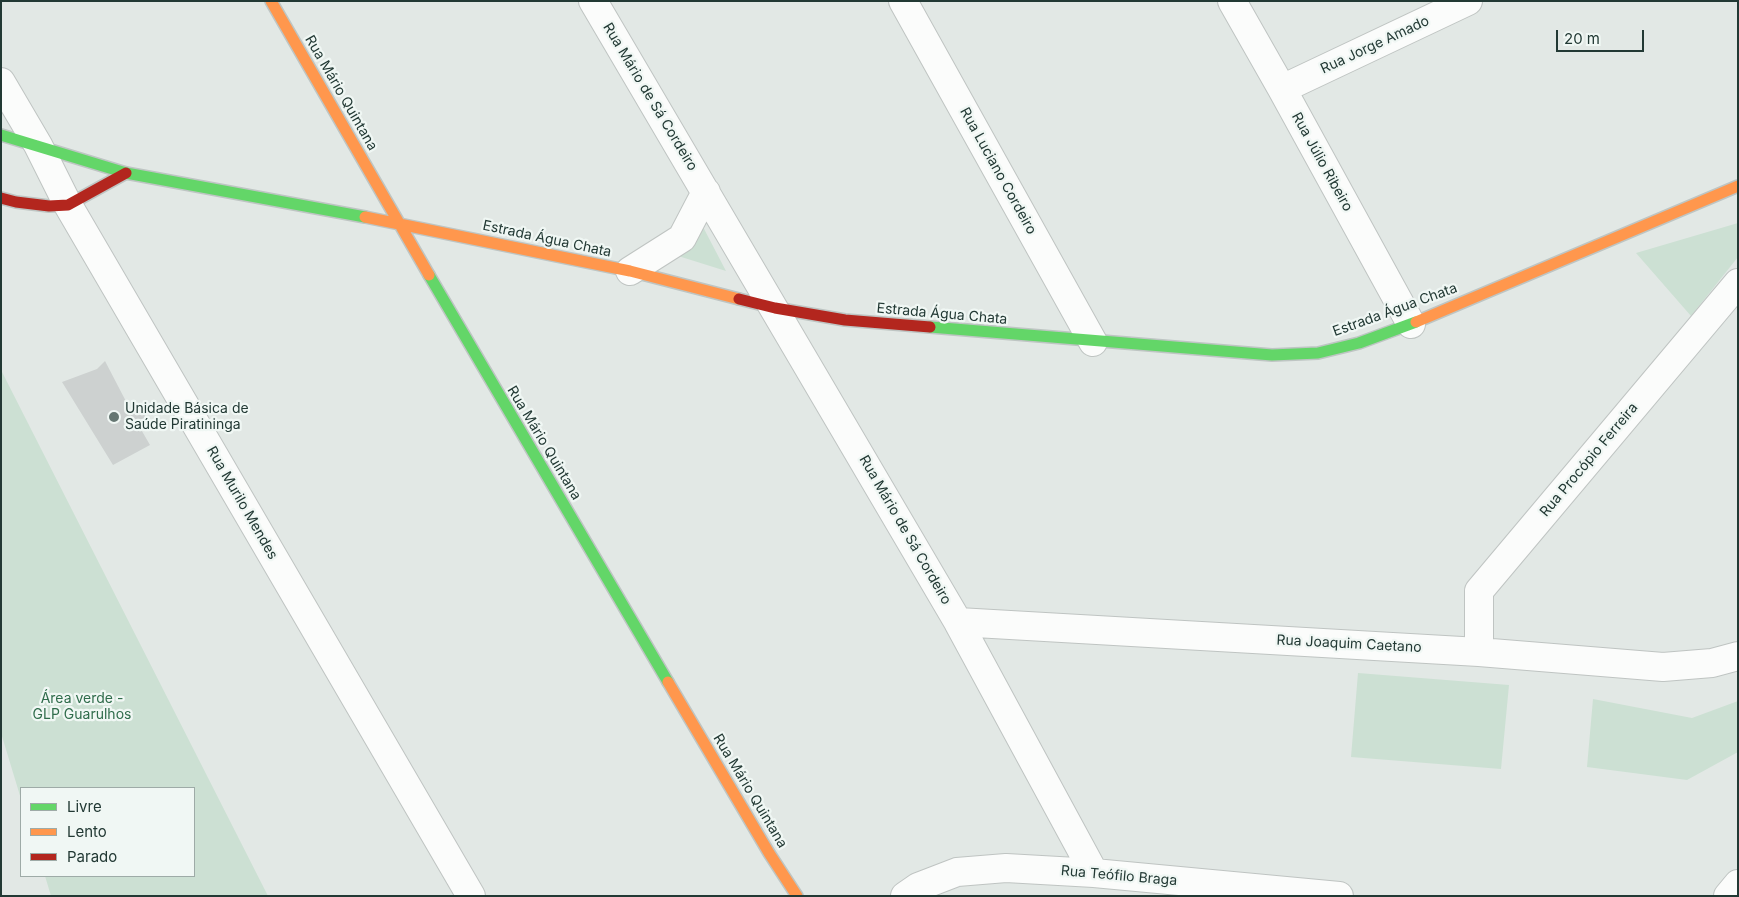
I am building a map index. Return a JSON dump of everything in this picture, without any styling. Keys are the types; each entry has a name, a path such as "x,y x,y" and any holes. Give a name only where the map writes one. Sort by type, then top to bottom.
{"street":[{"name":"Rua Mário Quintana","path":"271,1 398,224 769,853 797,896"},
{"name":"Rua Mário de Sá Cordeiro","path":"593,1 958,622 1094,873"},
{"name":"Rua Luciano Cordeiro","path":"903,1 1093,342"},
{"name":"Rua Júlio Ribeiro","path":"1232,1 1411,324"},
{"name":"Rua Jorge Amado","path":"1282,89 1468,1"},
{"name":"Rua Murilo Mendes","path":"1,82 38,145 68,205 471,896"},
{"name":"Estrada Água Chata","path":"1,135 126,173 398,224 630,271 775,308 845,320 1093,342 1272,355 1318,353 1359,342 1411,324 1738,186"},
{"path":"1,198 16,202 50,206 68,205 126,173"},
{"path":"630,271 682,238 706,192"},
{"name":"Rua Procópio Ferreira","path":"1479,652 1480,591 1738,283"},
{"name":"Rua Joaquim Caetano","path":"958,622 1479,652 1663,667 1712,663 1738,656"},
{"name":"Rua Teófilo Braga","path":"904,896 918,887 958,872 1006,868 1094,873 1339,896"},
{"path":"1728,896 1738,884"}],"green space":[{"path":"1738,223 1738,257 1691,316 1636,253"},
{"path":"702,225 726,271 675,255"},
{"name":"Área verde - GLP Guarulhos","path":"1,370 268,896 51,896 45,877 195,877 195,787 20,787 20,796 1,733"},
{"path":"1358,673 1509,685 1501,769 1351,757"},
{"path":"1593,699 1692,718 1738,701 1738,752 1687,780 1587,767"}],"building":[{"name":"Unidade Básica de Saúde Piratininga","path":"105,361 131,411 138,403 149,422 139,426 150,445 113,465 62,382 97,369"}],"traffic: fast":[{"path":"1,135 126,173 365,217"},
{"path":"429,275 668,682"},
{"path":"930,327 1272,355 1318,353 1359,343 1416,322"}],"traffic: slow":[{"path":"271,1 429,275"},
{"path":"1416,322 1738,186"},
{"path":"365,217 630,271 739,299"},
{"path":"668,682 769,853 797,896"}],"traffic: jam":[{"path":"1,198 49,206 68,205 126,173"},
{"path":"739,299 775,308 845,320 930,327"}],"place":[{"name":"Unidade Básica de Saúde Piratininga","path":"114,417"}]}
